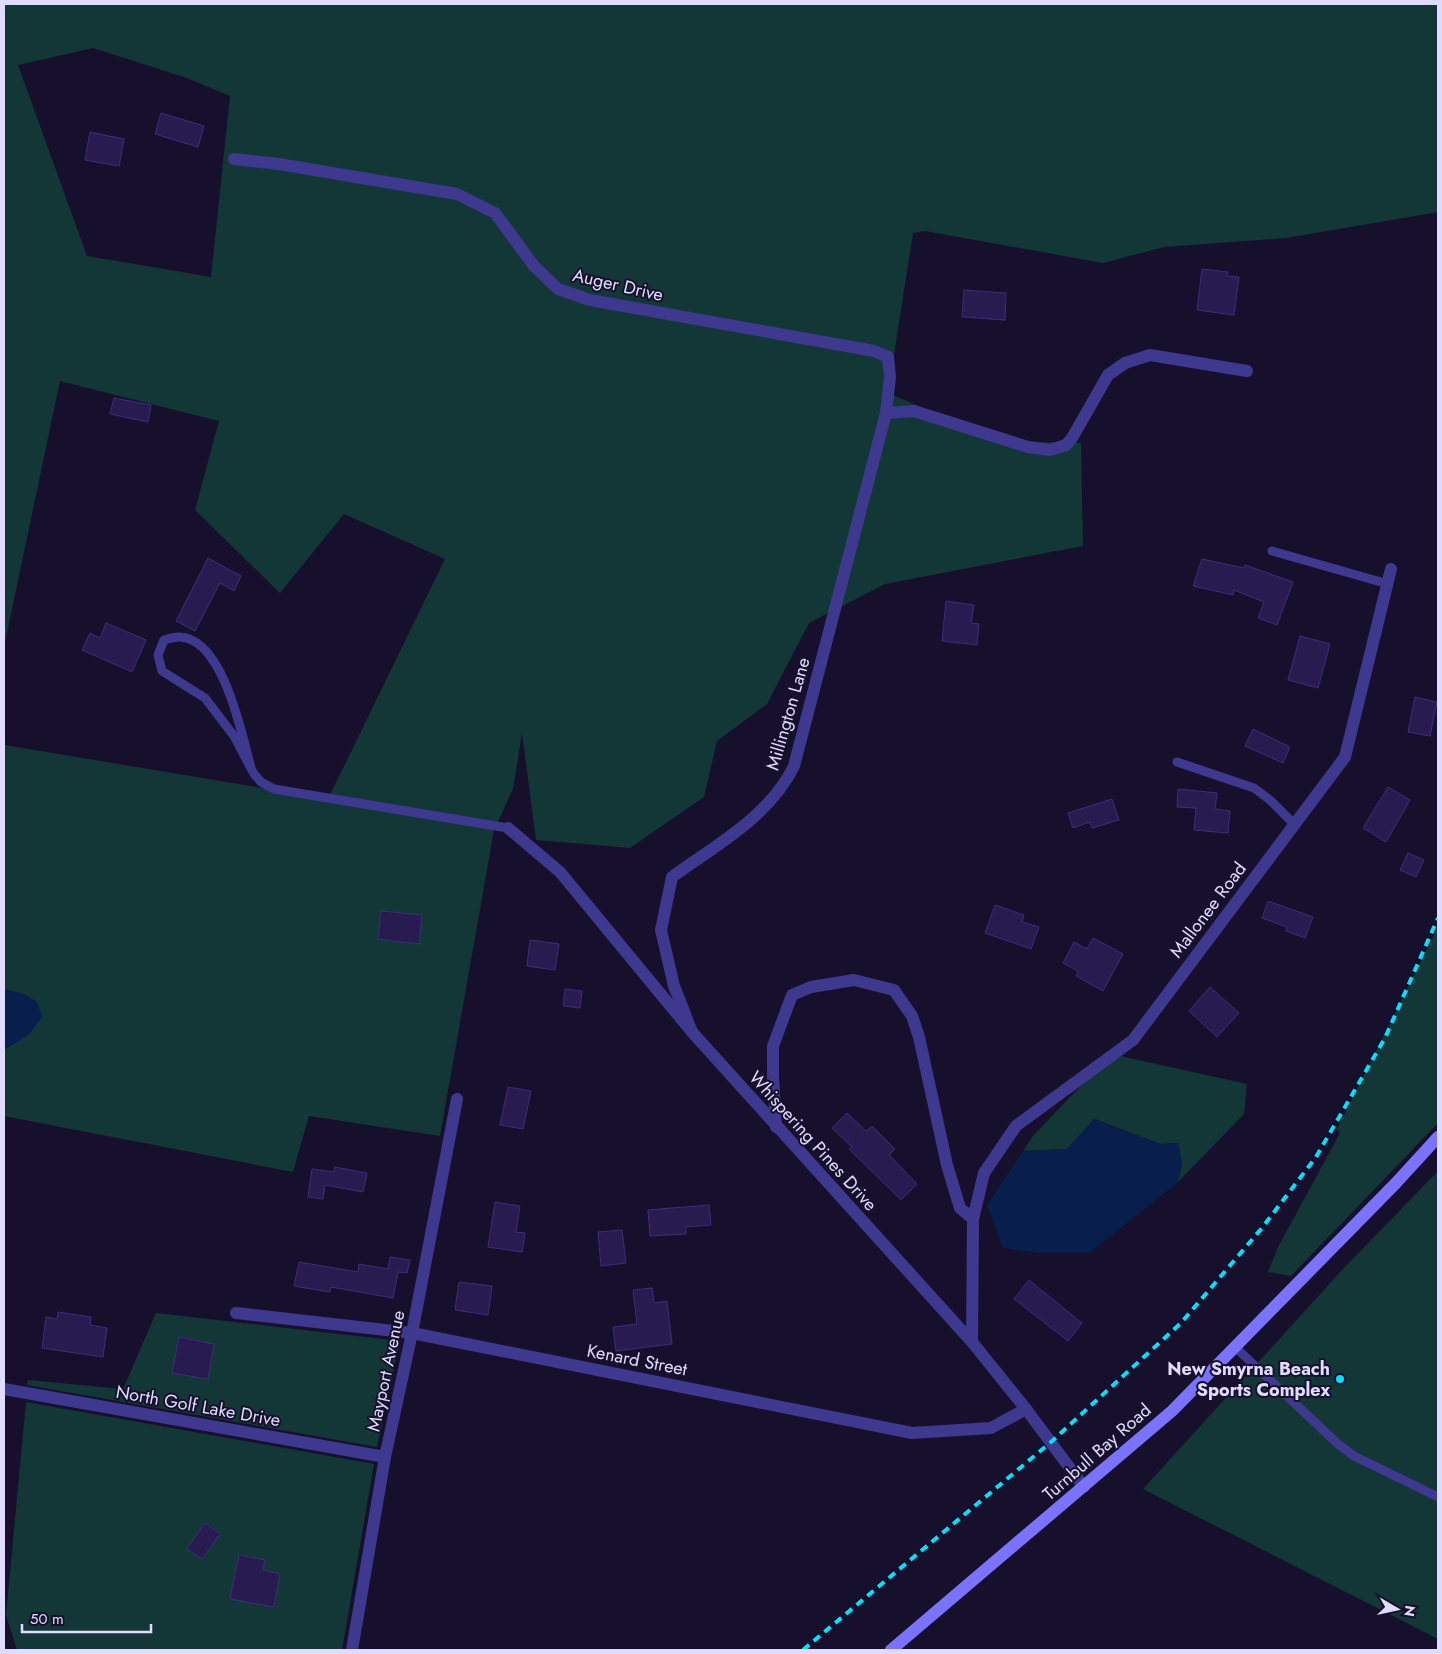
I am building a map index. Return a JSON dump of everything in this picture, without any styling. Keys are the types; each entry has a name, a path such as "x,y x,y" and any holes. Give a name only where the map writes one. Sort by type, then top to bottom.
{"street":[{"name":"Auger Drive","path":"234,159 279,164 457,194 495,213 534,266 558,289 590,300 874,351 888,357 890,377 886,413"},
{"path":"886,413 914,411 1028,447 1050,450 1066,445 1072,438 1108,375 1126,363 1150,355 1247,371"},
{"name":"Millington Lane","path":"692,1032 674,986 661,930 672,878 760,813 784,786 794,766 886,413"},
{"name":"Mallonee Road","path":"972,1342 973,1220 984,1173 1016,1126 1132,1040 1345,757 1392,569"},
{"name":"Whispering Pines Drive","path":"508,828 560,872 692,1032 972,1342 1026,1409 1084,1487"},
{"path":"776,1127 773,1078 774,1046 792,995 811,987 854,980 894,990 912,1016 919,1037 947,1165 960,1208 973,1220"},
{"name":"Mayport Avenue","path":"352,1650 385,1457 412,1333 457,1099"},
{"name":"Turnbull Bay Road","path":"892,1650 1172,1411 1438,1137"},
{"name":"Kenard Street","path":"236,1312 412,1333 912,1433 991,1428 1026,1409"},
{"name":"North Golf Lake Drive","path":"4,1390 385,1457"}],"lane":[{"path":"1272,551 1388,584"},
{"path":"252,768 229,690 214,660 196,644 180,637 164,640 158,655 162,670 205,698 234,736 252,768 261,782 274,789 508,828"},
{"path":"1177,762 1254,788 1270,800 1294,824"},
{"path":"1235,1347 1338,1444 1354,1456 1438,1497"}],"green space":[{"path":"4,4 1438,4 1438,212 1286,238 1164,247 1103,263 925,231 913,233 888,393 1000,441 1081,443 1083,546 885,584 809,623 767,704 717,741 704,797 630,848 536,840 522,733 513,789 494,830 440,1136 309,1116 293,1172 4,1116 4,1050 12,1044 26,995 4,989 4,745 328,799 445,559 344,514 280,593 195,510 219,421 60,381 4,647","holes":["93,48 187,78 230,96 211,277 87,256 18,65"]},
{"path":"1438,927 1438,1123 1291,1276 1268,1272 1278,1247 1340,1133 1337,1129"},
{"path":"1111,1054 1247,1084 1244,1114 1177,1183 1182,1165 1178,1143 1160,1144 1095,1119 1067,1149 1023,1151 1033,1136"},
{"name":"New Smyrna Beach Sports Complex","path":"1438,1171 1438,1639 1143,1489 1343,1269"},
{"path":"156,1313 400,1341 377,1447 27,1385 28,1380 123,1389"},
{"path":"26,1402 374,1464 342,1650 17,1650 6,1615"}],"water":[{"path":"4,989 26,995 37,1002 42,1017 30,1034 4,1050"},
{"path":"1094,1119 1160,1144 1178,1143 1182,1165 1177,1183 1089,1253 1040,1253 1003,1248 987,1205 1023,1151 1067,1149"}],"building":[{"path":"161,113 204,126 198,147 155,134"},
{"path":"90,132 124,139 119,166 85,160"},
{"path":"1202,269 1228,272 1227,276 1239,277 1234,315 1197,310"},
{"path":"964,290 1006,293 1005,320 962,317"},
{"path":"114,398 151,405 148,422 110,414"},
{"path":"208,558 241,576 234,591 220,583 195,631 176,621"},
{"path":"1202,559 1244,568 1245,565 1293,582 1277,625 1258,618 1264,602 1234,590 1233,595 1193,586"},
{"path":"946,601 974,605 971,623 979,624 977,645 942,641"},
{"path":"106,623 146,640 132,672 82,650 90,633 100,638"},
{"path":"1300,636 1330,644 1318,688 1288,680"},
{"path":"1415,697 1437,702 1430,736 1408,732"},
{"path":"1253,729 1290,747 1283,763 1245,746"},
{"path":"1388,787 1410,800 1386,842 1363,828"},
{"path":"1178,789 1217,793 1215,809 1230,811 1228,833 1194,830 1196,808 1177,807"},
{"path":"1112,799 1119,820 1092,828 1090,822 1073,828 1068,813"},
{"path":"1408,853 1424,860 1416,877 1400,870"},
{"path":"1268,901 1313,917 1305,938 1286,931 1287,927 1262,918"},
{"path":"995,905 1024,915 1022,922 1039,927 1031,949 985,933"},
{"path":"381,911 422,915 419,944 378,939"},
{"path":"1093,938 1123,954 1103,991 1076,976 1078,971 1063,963 1074,942 1087,949"},
{"path":"530,940 559,944 555,970 527,966"},
{"path":"1210,987 1239,1013 1217,1037 1189,1011"},
{"path":"565,989 582,991 580,1008 563,1006"},
{"path":"508,1087 531,1091 523,1129 500,1125"},
{"path":"847,1113 866,1131 872,1126 895,1149 889,1155 917,1184 901,1200 849,1149 852,1147 832,1128"},
{"path":"335,1167 367,1173 363,1192 325,1185 323,1199 308,1197 312,1169 334,1172"},
{"path":"495,1202 520,1206 516,1232 525,1233 522,1252 488,1247"},
{"path":"709,1205 711,1225 686,1227 686,1234 650,1236 648,1210"},
{"path":"622,1230 626,1263 601,1266 598,1232"},
{"path":"390,1257 410,1260 407,1273 398,1272 393,1298 331,1287 330,1292 294,1286 299,1262 358,1272 359,1264 388,1269"},
{"path":"1029,1280 1082,1323 1068,1341 1014,1299"},
{"path":"459,1282 492,1286 488,1315 455,1310"},
{"path":"652,1288 654,1303 667,1301 672,1344 616,1351 613,1327 637,1324 633,1290"},
{"path":"58,1312 91,1317 90,1325 107,1328 103,1357 42,1348 46,1317 57,1319"},
{"path":"179,1337 214,1344 208,1379 172,1373"},
{"path":"205,1523 220,1534 202,1559 187,1549"},
{"path":"239,1555 265,1560 263,1570 280,1574 274,1607 230,1599"}],"railway":[{"path":"803,1650 1051,1442 1181,1323 1262,1228 1316,1157 1385,1038 1438,918"}],"place":[{"name":"New Smyrna Beach Sports Complex","path":"1340,1379"}]}
